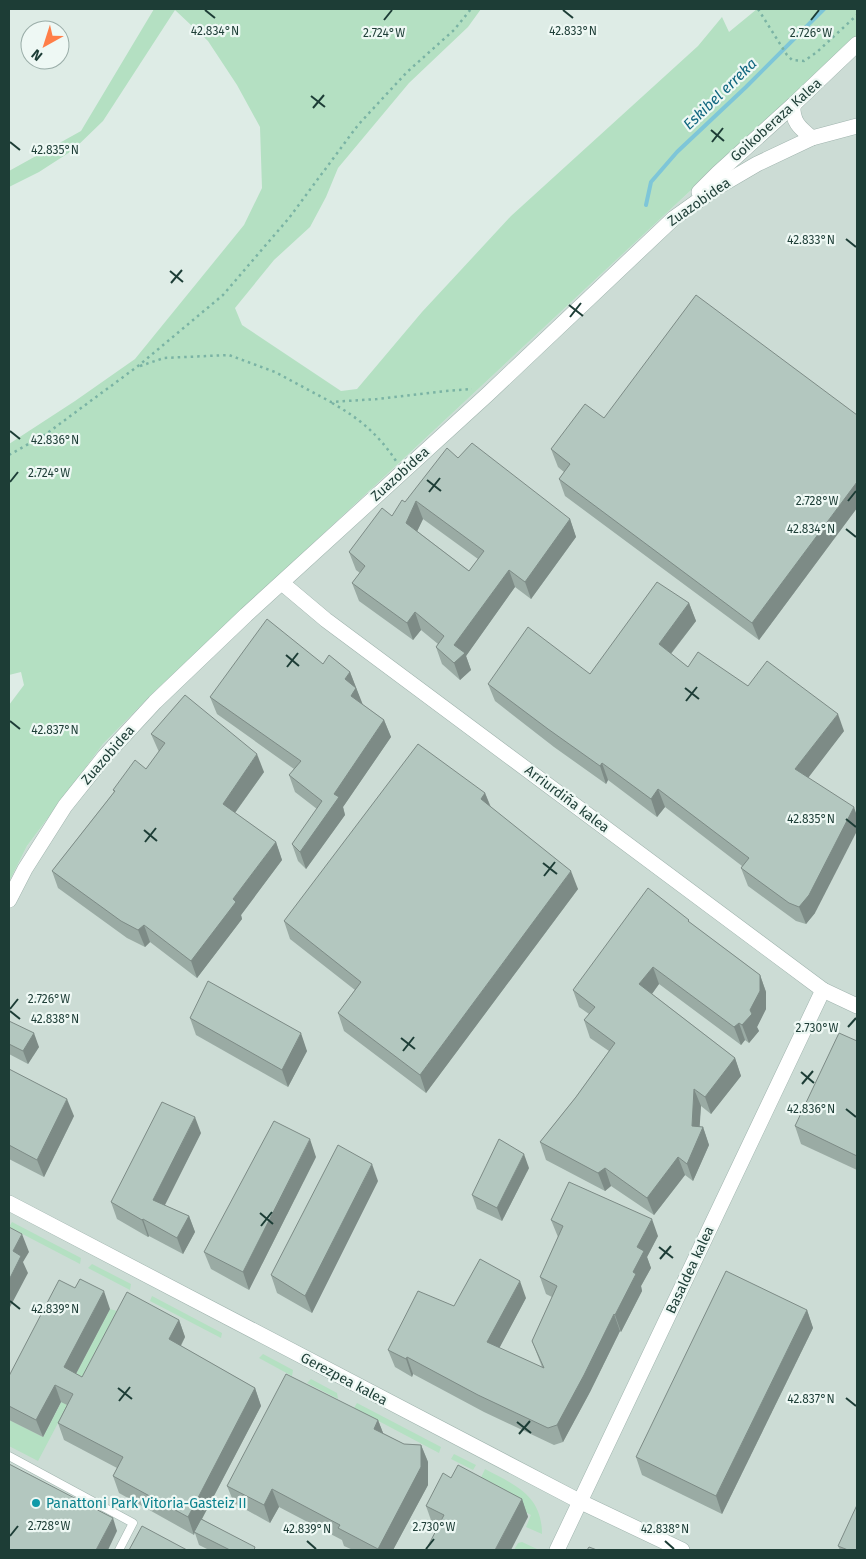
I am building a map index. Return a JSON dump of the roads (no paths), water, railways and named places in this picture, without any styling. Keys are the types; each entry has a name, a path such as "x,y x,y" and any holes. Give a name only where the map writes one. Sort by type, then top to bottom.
{"street":[{"name":"Goikoberaza Kalea","path":"674,218 718,173 857,44"},
{"path":"793,104 792,114 796,122 812,138"},
{"name":"Zuazobidea","path":"9,900 25,869 65,806 105,756 155,702 246,614 488,394 674,218 716,188 757,164 812,138 857,126"},
{"name":"Arriurdiña kalea","path":"282,583 326,620 823,990 857,1006"},
{"name":"Basaldea kalea","path":"557,1550 823,990"},
{"name":"Gerezpea kalea","path":"9,1203 580,1502 682,1550"}],"lane":[{"path":"9,1456 133,1523 120,1550"}],"waterway":[{"name":"Eskibel erreka","path":"646,205 651,182 677,152 746,87 824,9"}],"place":[{"name":"Panattoni Park Vitoria-Gasteiz II","path":"36,1503"}]}
